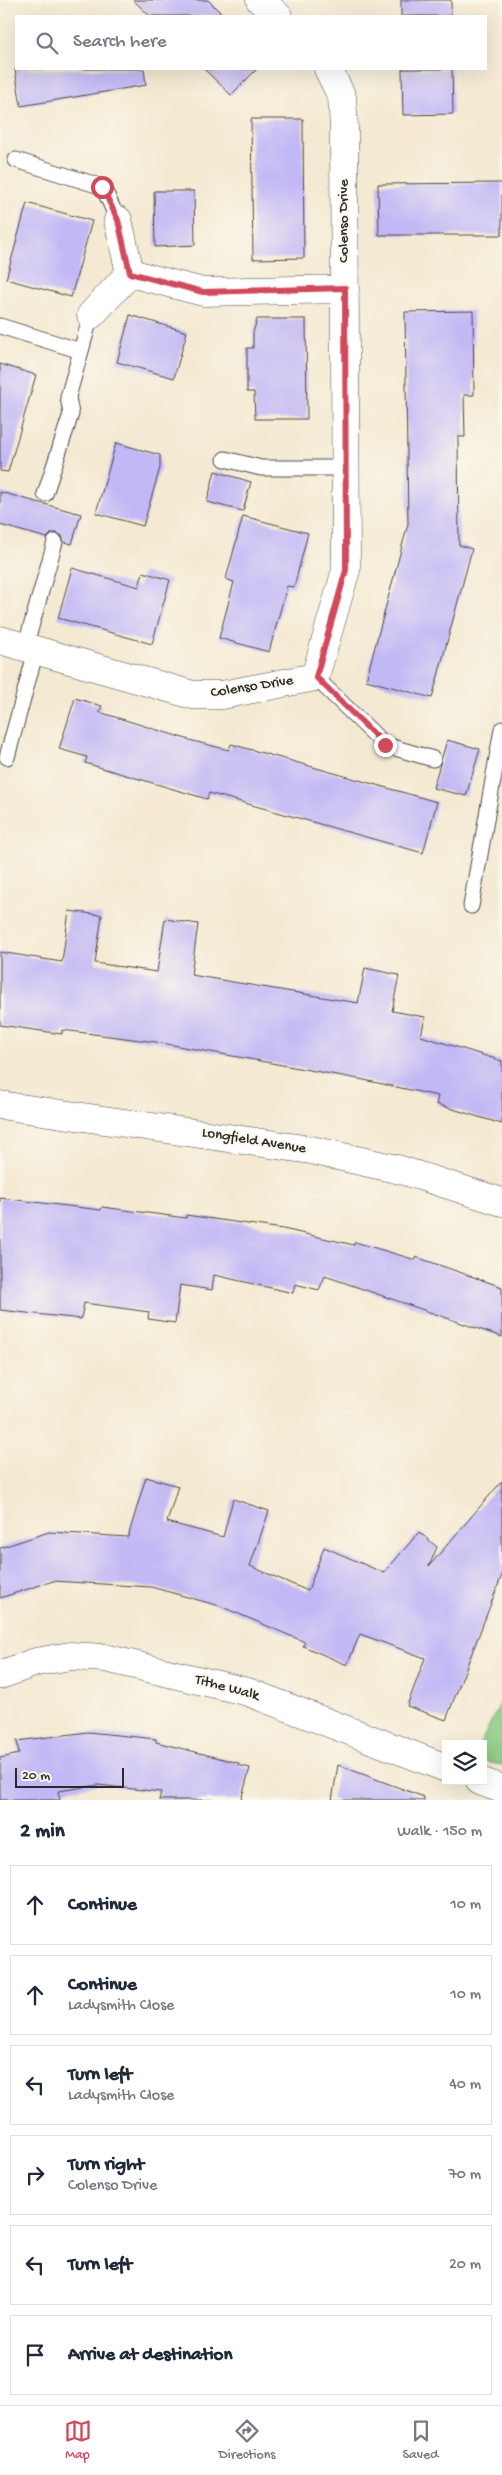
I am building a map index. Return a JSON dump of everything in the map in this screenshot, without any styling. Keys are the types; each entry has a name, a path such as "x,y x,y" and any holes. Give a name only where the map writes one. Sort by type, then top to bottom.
{"street":[{"path":"260,0 277,15"},
{"name":"Colenso Drive","path":"21,646 192,695 222,695 316,677 346,570 344,127 342,97 329,70"},
{"path":"118,220 130,273"},
{"path":"130,273 203,292 345,288"},
{"path":"91,315 130,273"},
{"name":"Longfield Avenue","path":"0,1105 311,1150 400,1170 502,1202"},
{"name":"Tithe Walk","path":"0,1675 36,1662 70,1656 105,1658 248,1692 442,1766"},
{"path":"487,1784 502,1790"}],"lane":[{"path":"16,160 102,187 118,220"},
{"path":"45,494 71,414 68,397 91,315"},
{"path":"0,326 81,351"},
{"path":"225,459 261,468 345,468"},
{"path":"7,757 21,646 55,542"},
{"path":"316,677 385,745 433,759"},
{"path":"471,906 502,729"}],"green space":[{"path":"502,1700 502,1765 487,1762 487,1740 482,1740"}],"building":[{"path":"133,0 208,0 223,15 149,15"},
{"path":"401,0 451,0 451,15 401,15"},
{"path":"15,70 144,70 146,85 21,106"},
{"path":"205,70 256,70 231,95"},
{"path":"402,70 452,70 453,114 403,115"},
{"path":"251,119 303,119 304,258 253,259"},
{"path":"502,183 502,235 379,235 378,184"},
{"path":"154,191 194,191 195,245 155,247"},
{"path":"27,203 92,221 71,297 6,279"},
{"path":"473,311 474,395 464,395 465,437 458,437 459,545 472,549 432,698 366,680 408,524 405,312"},
{"path":"130,315 187,332 174,378 117,362"},
{"path":"257,319 306,319 307,419 255,419 254,392 247,392 247,348 253,348 253,333"},
{"path":"0,364 36,375 8,472 0,471"},
{"path":"116,443 160,455 160,468 143,526 96,513"},
{"path":"215,471 251,482 243,511 207,502"},
{"path":"0,492 81,514 72,544 64,542 62,536 57,533 52,533 47,538 0,525"},
{"path":"243,516 308,533 294,587 287,586 269,652 219,638 234,582 226,579"},
{"path":"72,568 139,587 143,572 170,580 152,644 58,618"},
{"path":"75,698 102,706 99,712 193,741 229,750 231,744 437,802 423,853 209,793 207,799 85,763 87,757 59,749"},
{"path":"447,740 480,749 466,796 433,788"},
{"path":"69,911 102,915 95,963 157,972 165,919 198,924 191,975 358,1003 365,968 399,975 392,1011 425,1017 421,1036 502,1061 502,1124 436,1104 438,1096 364,1080 156,1042 62,1030 62,1034 0,1025 0,952 62,962"},
{"path":"0,1198 101,1210 102,1207 186,1218 186,1215 283,1229 354,1245 355,1242 416,1260 416,1257 502,1287 502,1337 325,1276 319,1290 295,1284 293,1293 214,1275 212,1290 180,1285 175,1323 148,1319 149,1312 84,1303 81,1319 0,1310"},
{"path":"146,1477 178,1486 167,1522 223,1537 233,1499 269,1511 250,1566 308,1591 324,1547 384,1573 419,1532 437,1547 429,1566 502,1481 502,1575 446,1720 407,1706 425,1658 360,1634 347,1665 303,1646 305,1642 220,1606 151,1587 53,1581 0,1598 0,1548 49,1532 128,1537"},
{"path":"88,1732 156,1739 156,1742 239,1763 238,1765 250,1768 241,1800 159,1800 161,1792 98,1785 58,1791 60,1800 0,1800 0,1758 19,1754 17,1741"},
{"path":"338,1765 424,1797 424,1800 332,1800"}],"route":[{"path":"102,187 118,220 130,273 203,292 345,288 346,570 316,677 385,745"}]}
